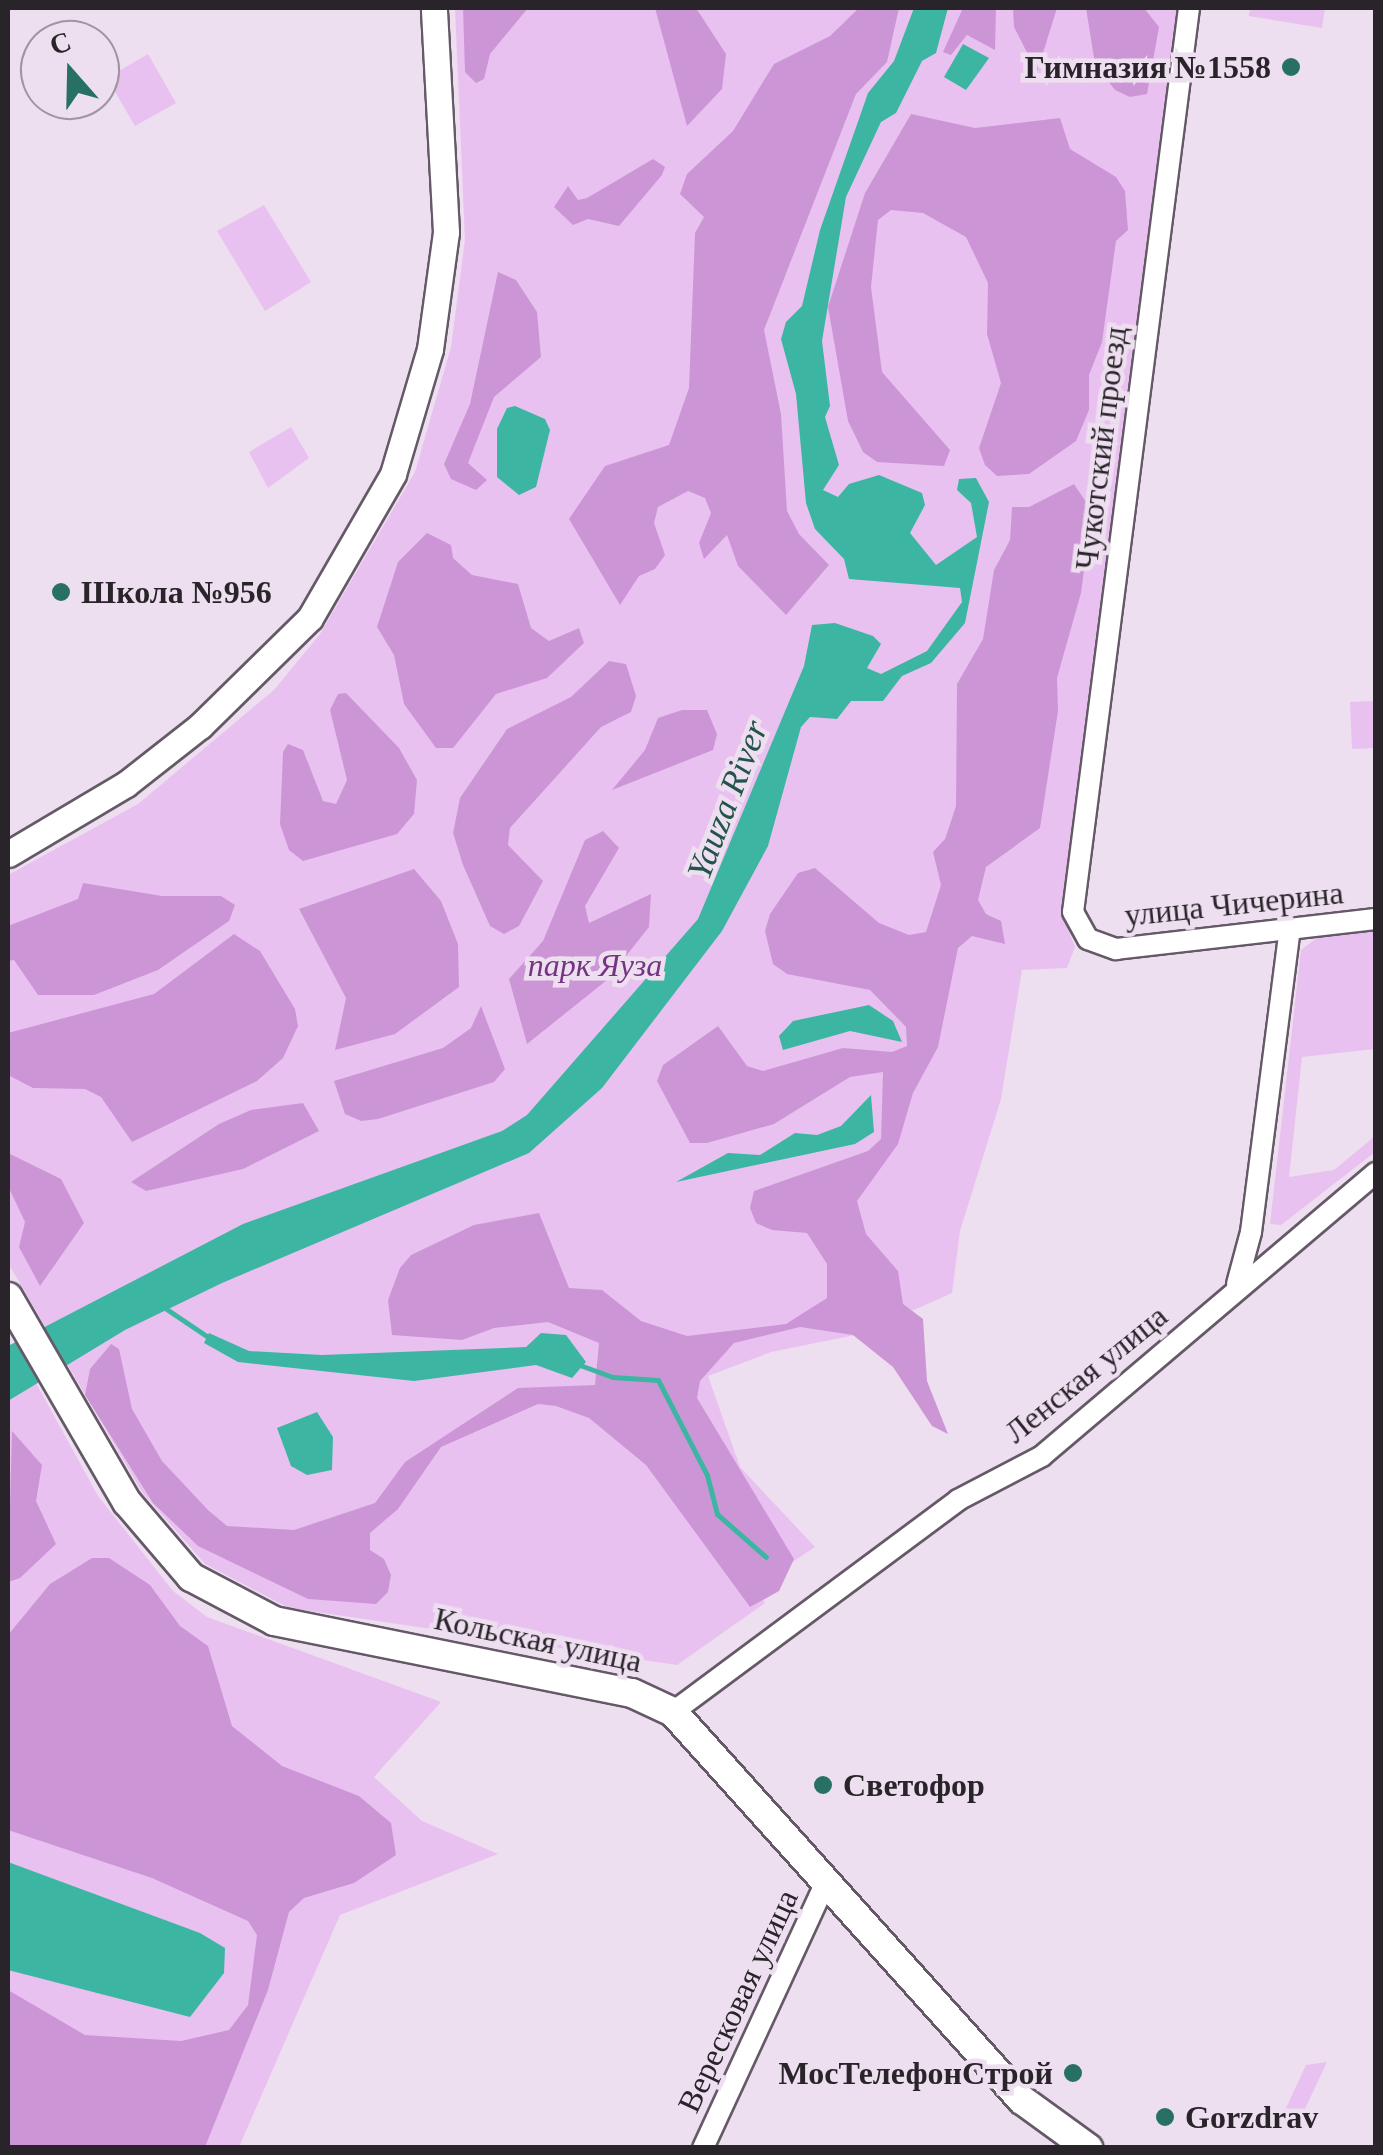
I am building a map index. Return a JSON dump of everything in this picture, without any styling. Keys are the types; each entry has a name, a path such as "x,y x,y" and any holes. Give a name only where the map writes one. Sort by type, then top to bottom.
{"main road":[{"name":"Кольская улица","path":"11,1302 156,1539 191,1576 274,1622 632,1693 673,1712 1022,2100 1088,2148"}],"street":[{"path":"8,854 141,772 200,726 310,618 393,474 430,349 446,232 434,8"},
{"name":"Чукотский проезд","path":"1072,897 1188,8"},
{"name":"улица Чичерина","path":"1072,897 1088,939 1116,949 1376,918"},
{"path":"1237,1284 1252,1232 1290,928"},
{"name":"Ленская улица","path":"673,1712 958,1500 1042,1456 1237,1284 1376,1174"},
{"name":"Вересковая улица","path":"702,2148 827,1880"}],"green space":[{"name":"парк Яуза","path":"455,8 1179,8 1061,911 1075,947 1067,968 1022,970 1001,1099 960,1231 952,1293 860,1334 771,1352 708,1376 740,1467 815,1547 755,1587 765,1603 677,1665 289,1608 205,1564 142,1492 8,1263 8,875 138,804 274,690 320,634 415,472 451,347 465,240"},
{"path":"463,8 528,8 490,54 484,79 476,83 465,72"},
{"path":"655,8 696,8 726,54 722,89 687,126"},
{"path":"859,8 899,8 887,62 856,94 764,330 781,414 787,511 799,534 829,565 786,615 738,566 727,535 704,559 699,543 711,513 705,498 688,491 658,507 654,523 665,555 655,569 639,576 620,605 569,519 605,466 669,445 689,388 695,233 704,217 680,194 687,174 733,131 774,64 830,36"},
{"path":"963,8 996,8 995,50 967,35 951,55 943,52"},
{"path":"1013,8 1057,8 1037,72 1014,27"},
{"path":"1086,8 1144,8 1159,27 1147,94 1130,97 1115,90 1095,64"},
{"path":"1250,8 1325,8 1322,28 1249,16"},
{"path":"148,54 176,103 135,126 120,100 120,70"},
{"path":"911,114 975,128 1060,118 1070,149 1116,177 1125,191 1128,230 1116,241 1102,342 1089,375 1089,410 1076,441 1029,474 997,476 985,465 979,448 1001,383 987,334 988,283 966,237 923,213 891,210 878,220 871,287 882,372 950,450 944,466 877,462 863,452 848,421 828,307 865,193"},
{"path":"653,159 665,167 662,175 619,226 588,219 573,225 554,207 568,186 578,200 587,198"},
{"path":"264,205 311,282 265,311 217,231"},
{"path":"498,272 516,280 537,312 541,357 494,397 468,463 487,480 476,490 451,479 444,464 470,404"},
{"path":"291,427 309,458 268,488 249,452"},
{"path":"1074,484 1092,511 1081,593 1057,678 1058,711 1040,828 986,867 978,900 986,914 1001,921 1005,944 972,936 958,948 938,1047 913,1093 898,1144 857,1201 866,1234 898,1271 903,1304 923,1319 927,1381 948,1434 932,1426 893,1367 853,1335 800,1327 734,1343 700,1381 697,1398 794,1559 779,1591 750,1607 646,1465 589,1418 538,1404 441,1447 398,1509 370,1533 370,1550 384,1559 391,1575 388,1592 376,1604 308,1599 198,1546 153,1503 85,1395 90,1369 111,1344 119,1349 132,1409 162,1461 208,1510 227,1526 294,1530 375,1503 405,1462 518,1388 595,1385 599,1343 548,1322 494,1328 462,1340 392,1335 388,1300 400,1268 411,1255 474,1225 539,1213 569,1288 602,1290 641,1321 687,1336 786,1324 827,1298 827,1264 807,1233 772,1230 756,1223 750,1208 754,1191 868,1151 881,1139 883,1072 850,1077 774,1124 707,1143 690,1143 657,1081 663,1065 718,1026 747,1066 763,1071 843,1048 892,1052 907,1046 906,1027 870,990 787,974 773,964 765,931 770,914 798,873 815,868 879,923 909,935 926,932 941,885 933,852 945,839 956,806 957,684 983,639 994,570 1010,540 1012,507 1029,507"},
{"path":"427,533 451,545 453,558 472,575 518,584 531,628 549,641 579,628 584,643 547,678 496,694 453,748 436,748 404,704 394,655 377,627 398,562"},
{"path":"609,661 626,664 636,696 631,712 601,727 510,828 508,845 543,881 519,926 504,934 490,926 463,865 453,833 460,798 507,729 571,697"},
{"path":"346,693 399,748 417,780 414,814 397,834 303,861 289,850 280,824 283,752 288,744 303,750 323,801 336,804 347,780 330,710 338,694"},
{"path":"1375,701 1375,748 1352,749 1350,702"},
{"path":"682,710 707,710 717,734 713,750 612,790 645,750 658,718"},
{"path":"603,831 619,848 585,906 589,923 651,894 649,927 607,980 527,1044 509,979 543,941 585,840"},
{"path":"414,869 441,901 458,944 459,987 395,1034 335,1050 346,998 299,909"},
{"path":"83,883 162,896 221,896 235,905 229,921 158,970 94,995 38,995 14,960 8,961 8,926 78,899"},
{"path":"1375,929 1375,1049 1302,1057 1289,1177 1334,1170 1375,1136 1375,1152 1281,1225 1270,1224 1301,950 1321,935"},
{"path":"234,934 260,951 295,1009 298,1026 283,1058 257,1081 132,1142 101,1097 85,1089 33,1088 8,1075 8,1033 154,994"},
{"path":"481,1006 505,1069 494,1082 378,1119 361,1121 345,1114 334,1081 443,1048 471,1028"},
{"path":"303,1103 319,1131 243,1169 146,1191 131,1182 219,1124 251,1110"},
{"path":"8,1153 61,1179 84,1223 40,1286 19,1247 25,1222 8,1186"},
{"path":"36,1383 98,1496 173,1591 207,1617 441,1702 374,1777 422,1821 498,1854 340,1915 239,2147 8,2148 8,1401"},
{"path":"12,1431 42,1465 36,1501 56,1544 20,1578 8,1582"},
{"path":"92,1558 109,1558 150,1585 180,1626 208,1646 232,1726 282,1766 359,1796 391,1823 396,1855 354,1883 304,1898 289,1912 268,1990 205,2147 8,2147 8,1990 85,2035 181,2041 229,2030 248,2005 257,1935 248,1921 152,1878 8,1830 8,1635 50,1584"},
{"path":"1327,2062 1296,2128 1280,2121 1306,2065"}],"shaded area":[{"path":"914,8 948,8 936,53 922,61 896,113 881,122 846,197 822,341 830,406 825,417 839,465 823,490 838,497 849,484 879,475 922,493 925,505 910,533 936,565 977,537 971,503 957,490 959,479 976,478 989,502 965,623 931,663 902,676 883,701 851,701 837,719 810,717 801,727 768,846 722,931 602,1088 529,1153 222,1283 125,1330 8,1401 8,1346 243,1224 502,1131 527,1115 698,919 804,666 812,625 835,623 873,636 881,644 867,668 881,674 927,651 962,602 960,588 849,579 844,559 815,529 806,503 796,394 781,339 786,322 802,306 820,230 868,93 894,61"},
{"path":"963,44 989,58 966,90 944,77"},
{"path":"515,406 545,419 550,430 536,487 519,495 497,477 497,429 507,408"},
{"path":"869,1005 893,1021 902,1042 850,1031 783,1050 779,1036 793,1021"},
{"path":"871,1095 874,1132 855,1144 676,1182 728,1153 760,1155 795,1133 817,1135 841,1126"},
{"path":"209,1333 249,1351 322,1355 526,1347 541,1333 566,1335 586,1362 572,1378 536,1365 414,1381 238,1362 204,1343"},
{"path":"317,1412 333,1437 332,1470 307,1475 291,1466 277,1428"},
{"path":"8,1862 200,1933 225,1948 224,1973 190,2017 8,1970"}],"waterway":[{"path":"162,1306 211,1339"},
{"path":"577,1364 613,1377 658,1380 707,1475 717,1514 766,1557"}],"place":[{"name":"Гимназия №1558","path":"1291,67"},
{"name":"Школа №956","path":"61,592"},
{"name":"Светофор","path":"823,1785"},
{"name":"МосТелефонСтрой","path":"1073,2073"},
{"name":"Gorzdrav","path":"1165,2117"}],"water label":[{"name":"Yauza River","path":"728,800"}]}
